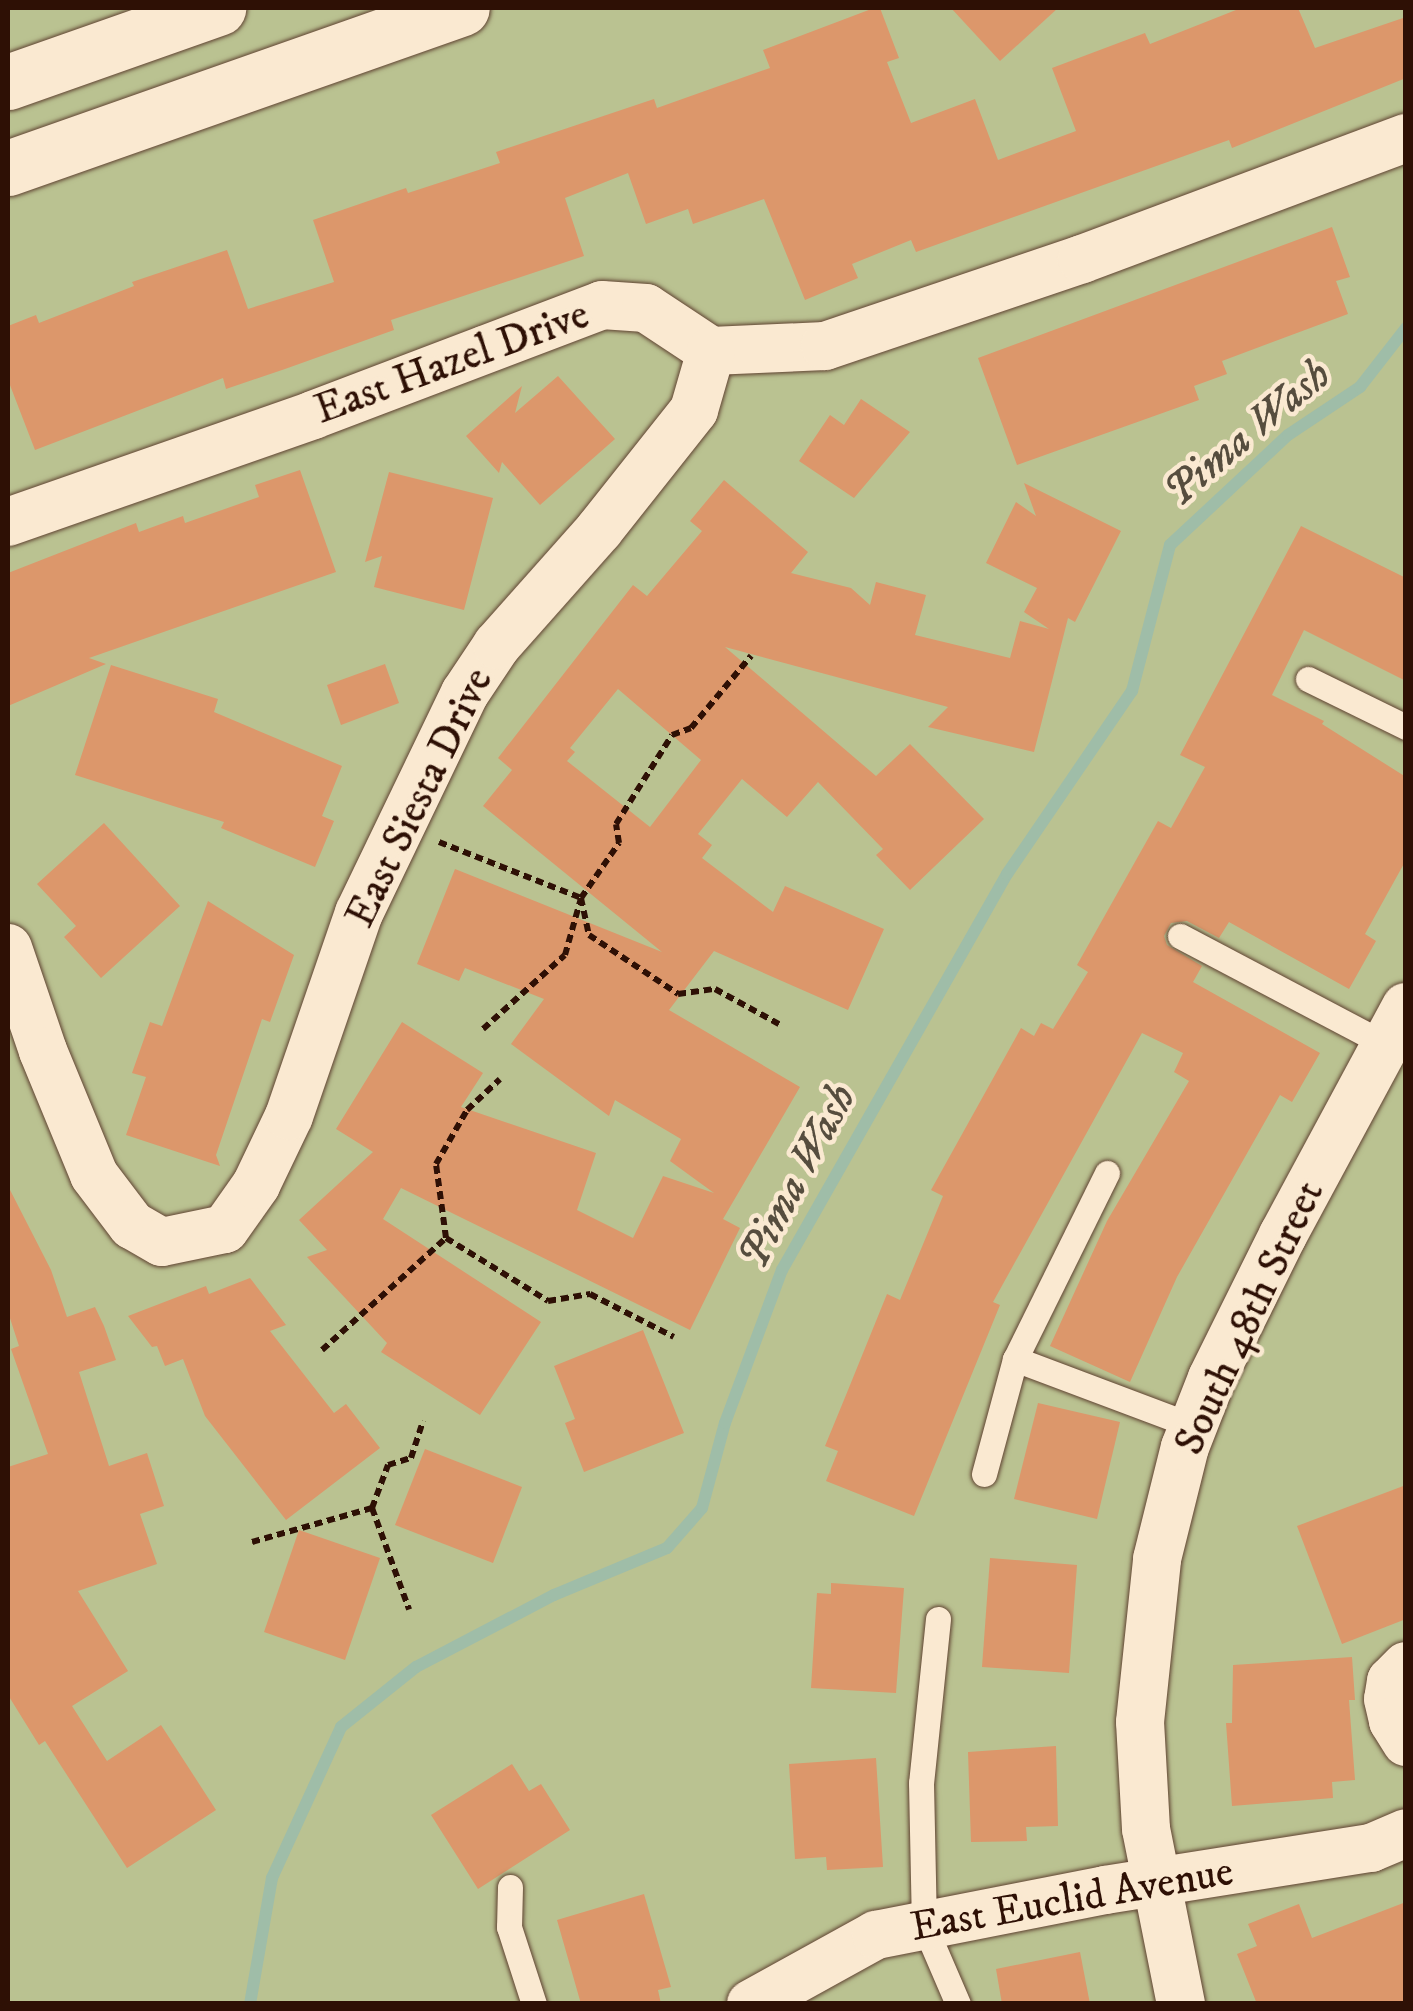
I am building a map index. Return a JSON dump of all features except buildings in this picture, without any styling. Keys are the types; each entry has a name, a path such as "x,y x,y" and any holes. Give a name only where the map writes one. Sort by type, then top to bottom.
{"main road":[{"path":"8,82 218,8"},
{"path":"8,168 462,8"}],"street":[{"path":"710,352 825,346 1082,259 1406,138"},
{"name":"East Hazel Drive","path":"8,522 295,421 602,305 646,308 710,352"},
{"name":"East Siesta Drive","path":"8,948 43,1052 94,1175 132,1225 162,1242 225,1229 256,1185 289,1116 360,913 465,693 497,645 599,530 694,410 710,352"},
{"name":"South 48th Street","path":"1182,2004 1146,1830 1140,1722 1157,1559 1193,1426 1283,1234 1395,1026"},
{"path":"1406,1666 1391,1681 1388,1699 1393,1721 1406,1742"},
{"name":"East Euclid Avenue","path":"751,2004 876,1935 1157,1882 1371,1848 1406,1833"}],"lane":[{"path":"1308,678 1406,726"},
{"path":"1180,936 1395,1026"},
{"path":"984,1474 1014,1359 1108,1173"},
{"path":"1014,1359 1193,1426"},
{"path":"938,1618 920,1783 924,1925 958,2004"},
{"path":"510,1887 509,1927 534,2004"}],"path":[{"path":"483,1030 565,954 582,898 619,842 616,824 672,736 691,728 751,656"},
{"path":"401,826 582,898"},
{"path":"582,898 588,934 678,994 716,989 778,1024"},
{"path":"446,1238 436,1164 467,1110 500,1079"},
{"path":"446,1238 548,1300 590,1294 674,1337"},
{"path":"322,1350 446,1238"},
{"path":"410,1609 372,1508 388,1465 411,1458 423,1421"},
{"path":"252,1542 372,1508"}],"green space":[{"path":"8,8 1405,8 1405,2003 8,2004"}],"waterway":[{"name":"Pima Wash","path":"250,2004 272,1878 341,1727 416,1667 554,1595 667,1548 702,1508 725,1423 782,1270 1007,874 1132,691 1170,545 1288,435 1360,387 1406,328"}]}
